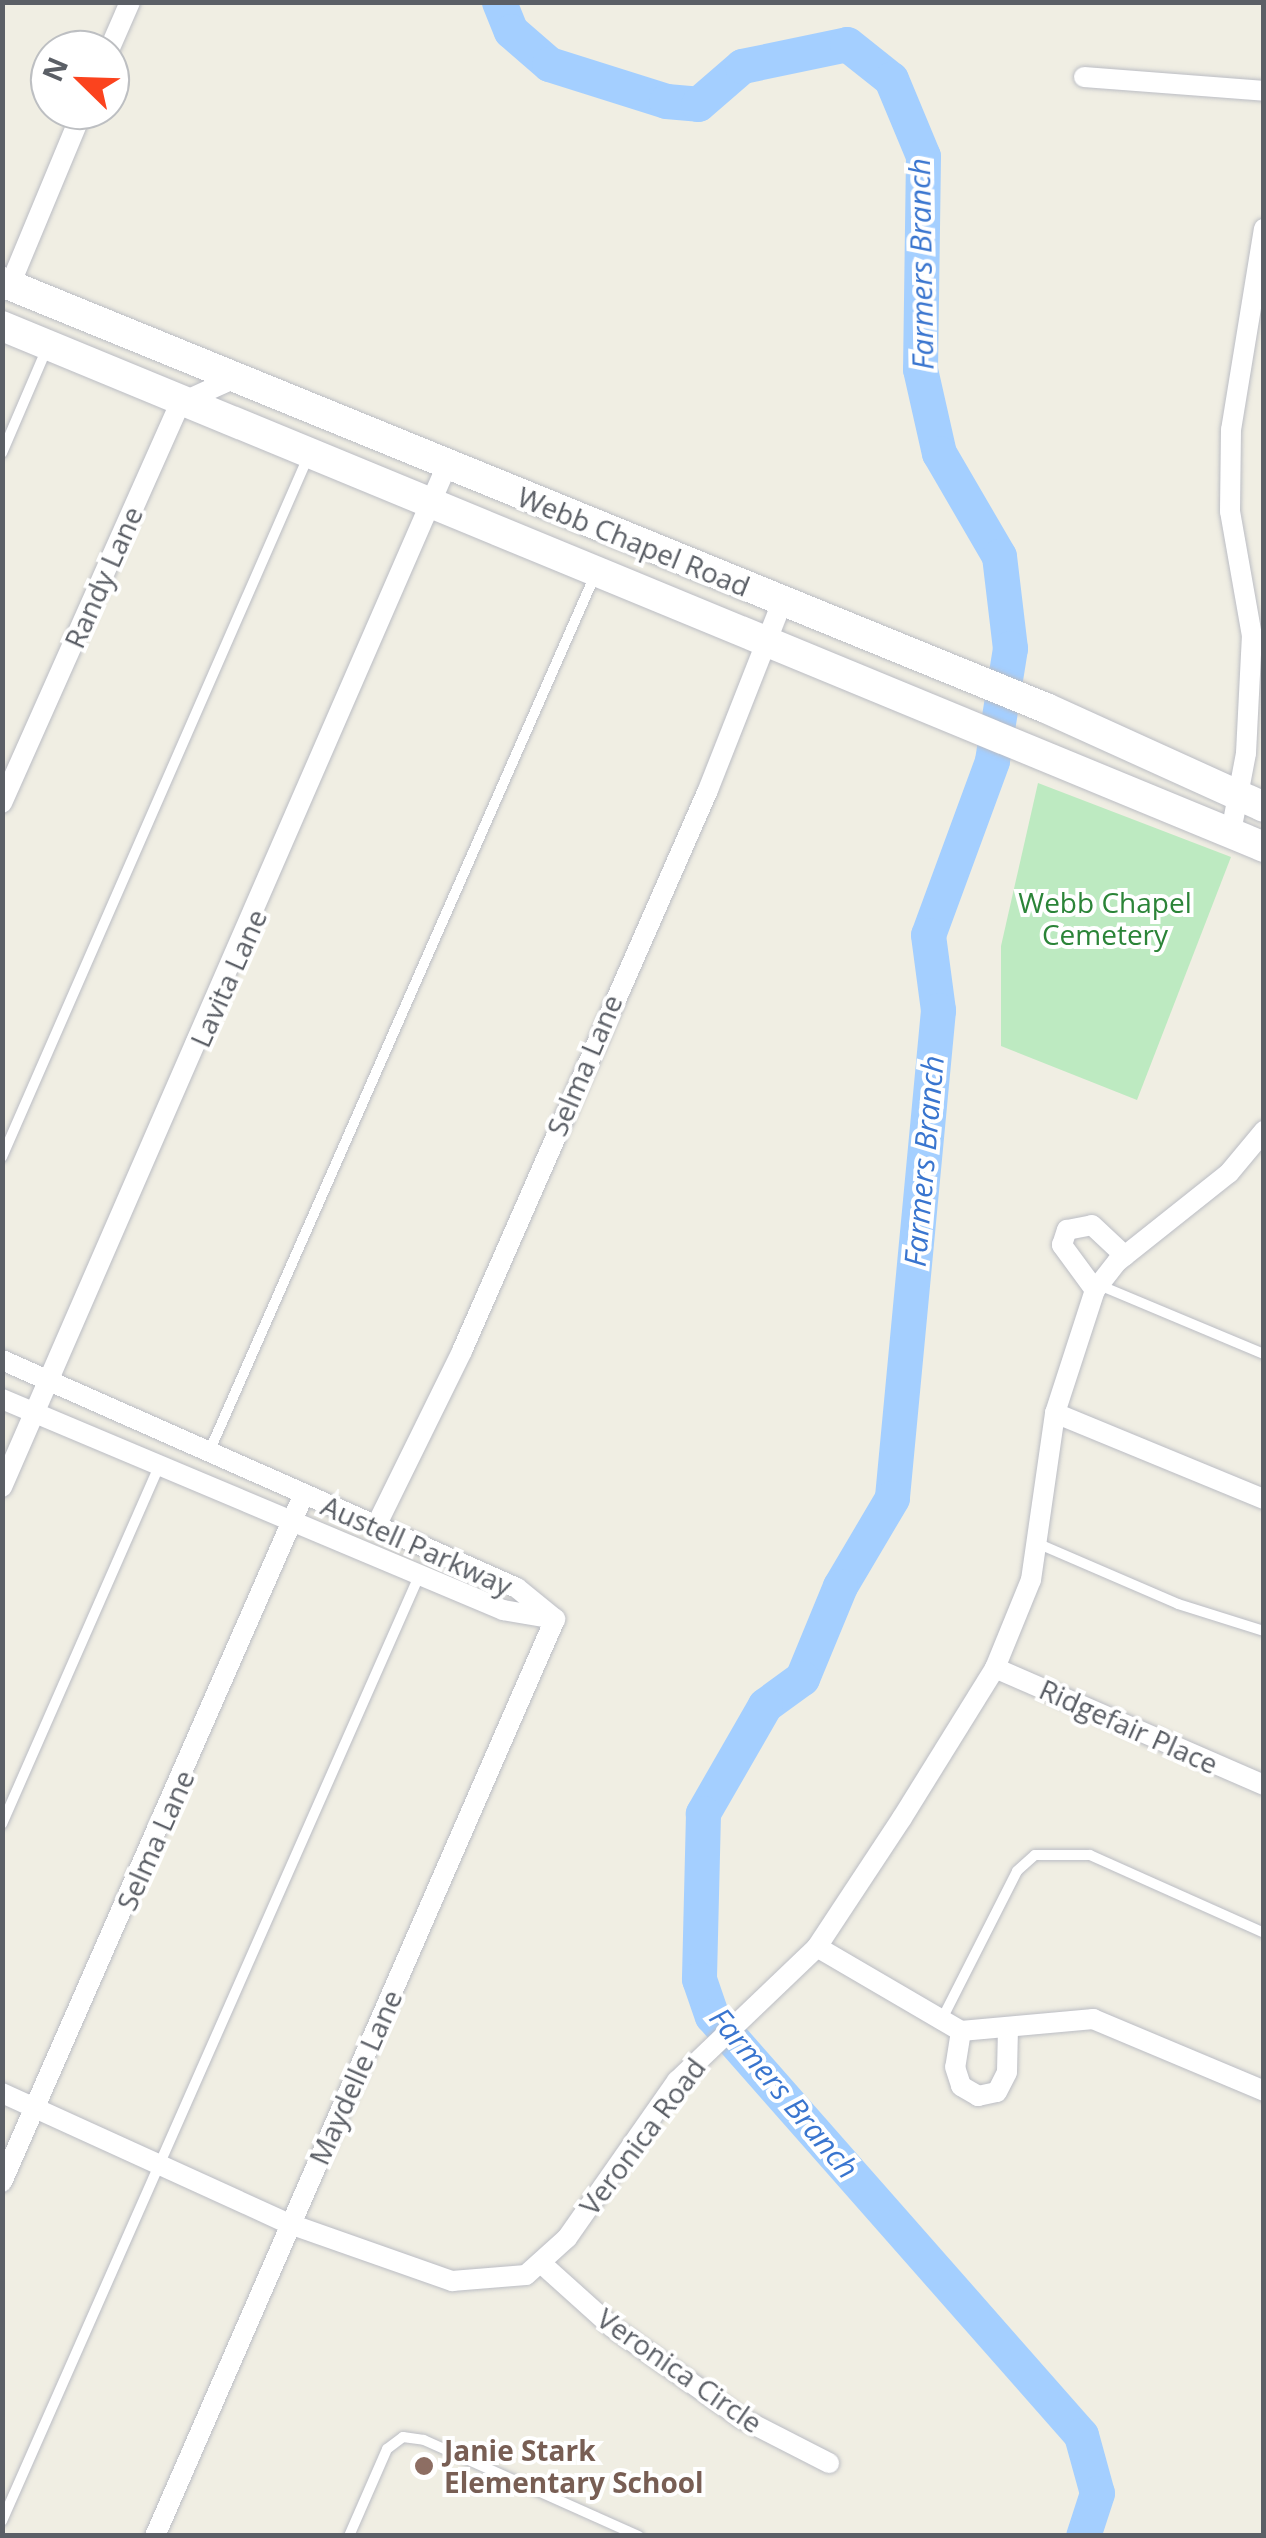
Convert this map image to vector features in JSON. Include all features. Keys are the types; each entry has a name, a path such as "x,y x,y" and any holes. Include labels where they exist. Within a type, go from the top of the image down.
{"main road":[{"name":"Webb Chapel Road","path":"6,284 1046,708 1251,801"},
{"name":"Webb Chapel Road","path":"2,326 180,403 770,638 1264,847"}],"street":[{"path":"118,30 130,2"},
{"path":"1084,78 1264,90"},
{"path":"6,284 74,130"},
{"path":"1232,832 1251,801 1252,636 1230,512 1231,430 1264,228"},
{"path":"180,403 233,379"},
{"name":"Randy Lane","path":"2,803 180,403"},
{"name":"Lavita Lane","path":"2,1487 448,465"},
{"name":"Selma Lane","path":"377,1524 462,1351 770,638 782,602"},
{"name":"Veronica Road","path":"2,2094 290,2224 452,2281 491,2282 526,2274 542,2263 567,2238 677,2081 816,1947 996,1668 1039,1544 1054,1413 1097,1288 1125,1256 1229,1174 1264,1131"},
{"path":"1097,1288 1062,1245 1067,1230 1092,1225 1125,1256"},
{"name":"Austell Parkway","path":"2,1360 517,1588 554,1619"},
{"name":"Austell Parkway","path":"2,1399 503,1610 554,1619"},
{"path":"1054,1413 1264,1499"},
{"name":"Selma Lane","path":"2,2182 303,1496"},
{"name":"Maydelle Lane","path":"155,2536 554,1619"},
{"name":"Ridgefair Place","path":"996,1668 1264,1785"},
{"path":"816,1947 961,2031 1093,2019 1264,2091"},
{"path":"961,2031 956,2067 961,2086 978,2096 997,2092 1006,2072 1008,2028"},
{"name":"Veronica Circle","path":"542,2263 612,2327 741,2418 829,2462"}],"lane":[{"path":"2,453 48,346"},
{"path":"2,1158 309,454"},
{"path":"209,1453 598,570"},
{"path":"1097,1288 1264,1354"},
{"path":"2,1824 159,1466"},
{"path":"1039,1544 1178,1604 1264,1631"},
{"path":"2,2522 419,1576"},
{"path":"942,2021 1016,1870 1035,1855 1090,1855 1264,1934"},
{"path":"349,2536 388,2449 403,2437 424,2440 639,2536"}],"green space":[{"name":"Webb Chapel Cemetery","path":"1038,783 1231,857 1137,1100 1001,1046 1001,946"}],"waterway":[{"name":"Farmers Branch","path":"499,2 511,31 549,64 666,101 698,104 742,66 847,44 891,79 923,156 920,369 939,453 999,556 1010,648 992,761 928,935 938,1010 892,1498 840,1586 802,1678 765,1705 703,1813 699,1979 712,2016 1081,2435 1097,2493 1083,2536"}],"place":[{"name":"Janie Stark Elementary School","path":"424,2466"}]}
